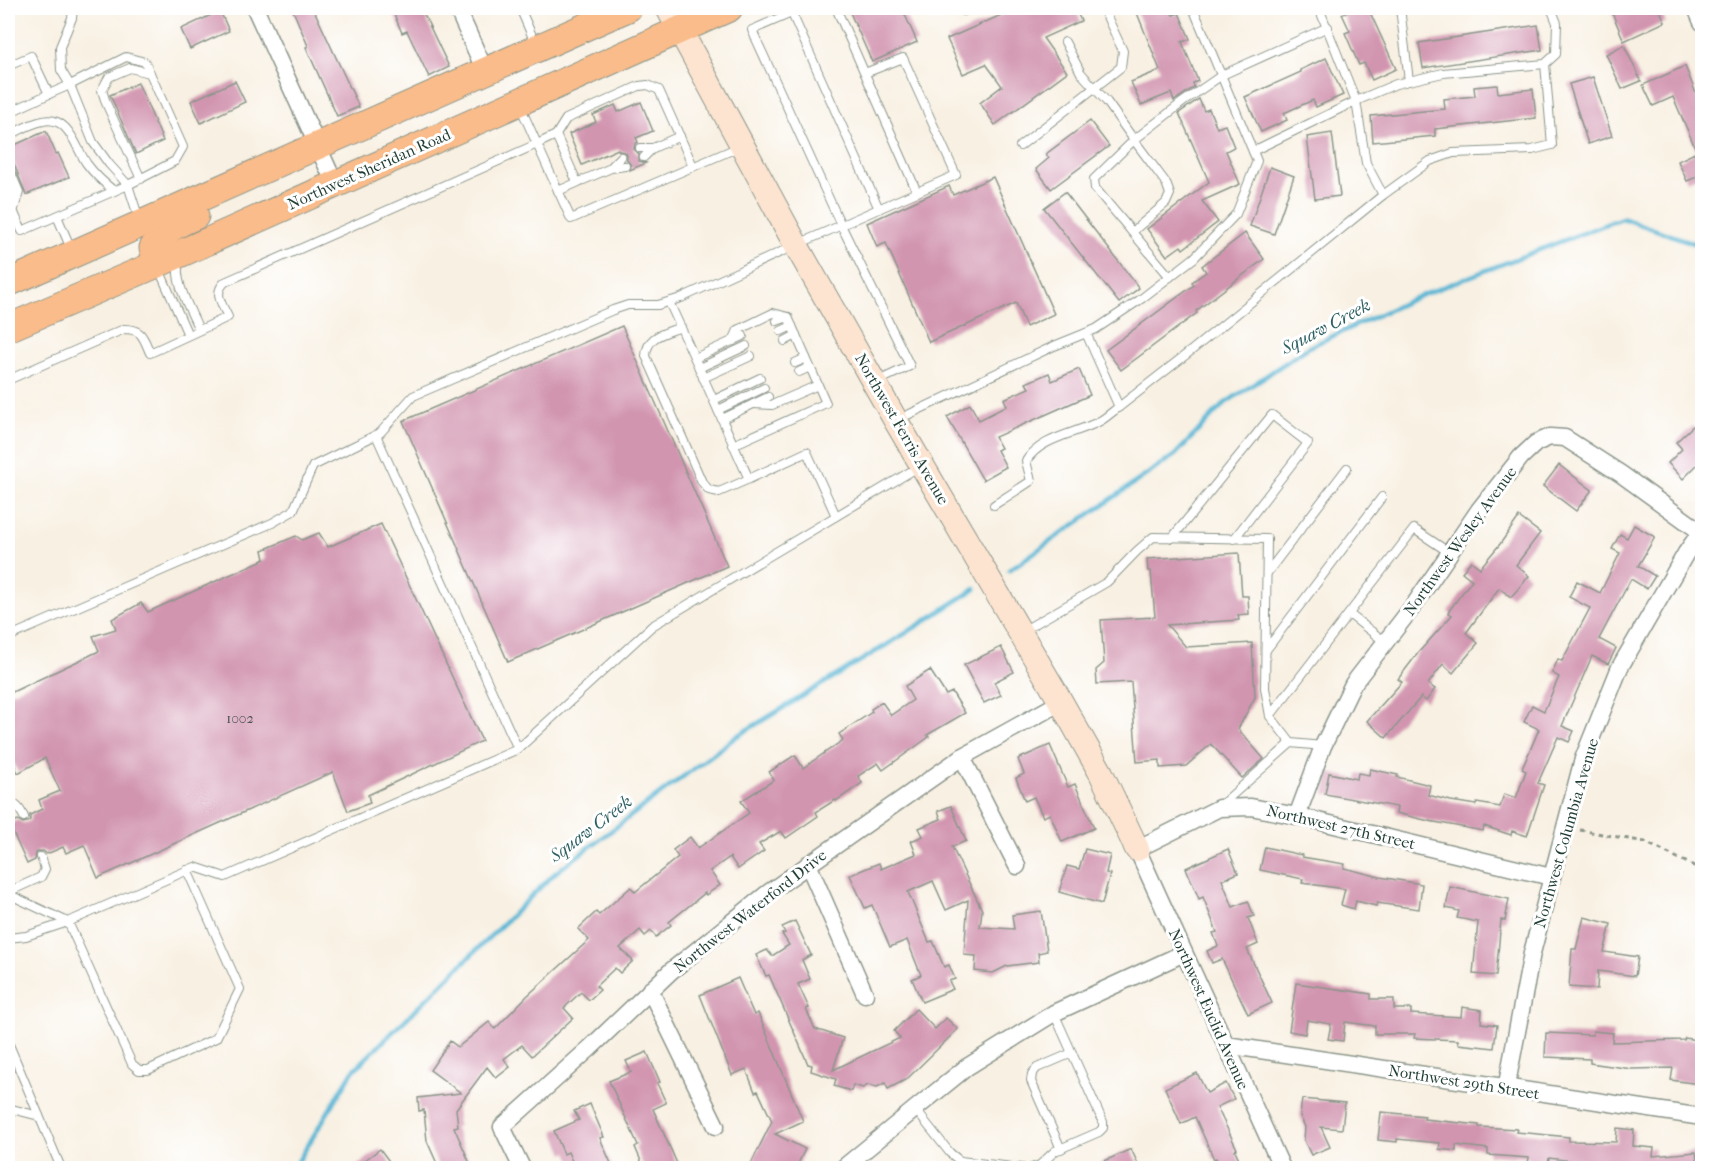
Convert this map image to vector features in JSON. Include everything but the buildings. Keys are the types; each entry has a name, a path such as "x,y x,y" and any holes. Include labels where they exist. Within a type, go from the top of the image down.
{"main road":[{"path":"8,283 628,8"},
{"name":"Northwest Sheridan Road","path":"8,328 157,264 518,102 674,19 729,8"},
{"path":"157,264 153,248 159,237 181,222 228,200 241,190 253,173"},
{"path":"8,314 132,258 144,249 145,237 141,224"}],"street":[{"path":"255,8 336,184"},
{"path":"457,8 485,71"},
{"path":"1696,8 1702,22"},
{"name":"Northwest Ferris Avenue","path":"674,19 796,245 1101,773 1137,849"},
{"name":"Northwest Wesley Avenue","path":"1297,816 1323,747 1353,684 1414,605 1479,510 1521,457 1536,443 1550,437 1565,438 1622,474 1702,531"},
{"name":"Northwest Columbia Avenue","path":"1506,1089 1532,953 1583,759 1620,667 1686,553 1702,531"},
{"name":"Northwest Waterford Drive","path":"522,1168 502,1127 671,971 768,893 962,757 1061,702"},
{"path":"962,757 1017,866"},
{"name":"Northwest 27th Street","path":"1137,849 1219,808 1251,807 1551,877"},
{"name":"Northwest Euclid Avenue","path":"1137,849 1281,1168"},
{"path":"808,864 865,994"},
{"path":"843,1168 967,1067 1054,1013 1184,953"},
{"path":"651,990 716,1126"},
{"name":"Northwest 29th Street","path":"1226,1045 1702,1117"}],"lane":[{"path":"73,8 72,18 60,47 61,70 93,142 128,185 141,224"},
{"path":"520,8 537,48"},
{"path":"803,8 790,10 752,30 841,225 910,366 875,383"},
{"path":"837,8 917,192"},
{"path":"963,8 964,10 970,8"},
{"path":"1020,146 1121,67 1123,51 1103,8"},
{"path":"896,421 1054,346 1096,329 1194,258 1236,214 1257,161 1193,8"},
{"path":"1319,8 1356,101 1366,163 1383,195"},
{"path":"1400,8 1409,81"},
{"path":"1481,8 1488,10 1499,8"},
{"path":"1253,151 1396,84 1443,73 1545,64 1556,54 1557,23 1551,8"},
{"path":"790,10 879,209"},
{"path":"1170,277 1095,188 1094,179 1134,140 1222,75 1328,27"},
{"path":"1065,42 1081,73 1107,102 1166,183 1170,194 1166,203 1132,232"},
{"path":"8,66 31,56 49,94"},
{"path":"8,113 70,86 126,57 145,62 183,147 175,161 141,179 22,231 8,199"},
{"path":"8,637 272,523 293,511 313,466 380,433 413,396 613,310 628,305 658,305 681,298 956,175 903,58 865,73"},
{"path":"994,505 1030,481 1026,461 1031,452 1100,421 1192,350 1383,195 1430,161 1453,153 1532,150 1552,145 1545,64"},
{"path":"141,179 102,90 109,77 130,68 150,73"},
{"path":"8,380 124,329 134,329 142,335 150,352 228,317 218,295 220,287 225,282 537,144 556,135 566,119 639,86 648,85 659,90 693,166"},
{"path":"518,102 571,219 742,146"},
{"path":"8,136 43,120 54,121 67,129 92,172 114,191"},
{"path":"556,135 577,182"},
{"path":"644,157 653,148 680,136"},
{"path":"640,148 653,148"},
{"path":"611,168 621,157"},
{"path":"8,166 19,192 13,212"},
{"path":"558,191 611,168 625,166"},
{"path":"57,216 74,254"},
{"path":"185,250 177,268 178,282 199,330"},
{"path":"157,264 188,335"},
{"path":"669,302 748,479"},
{"path":"732,341 738,330 773,313 788,317"},
{"path":"777,321 788,317"},
{"path":"733,445 826,403 788,317"},
{"path":"781,331 792,326"},
{"path":"681,327 650,340 646,347 646,356 702,482 710,490 719,492 807,452 836,516"},
{"path":"1086,333 1119,407"},
{"path":"785,340 796,335"},
{"path":"695,358 743,336"},
{"path":"699,368 746,346"},
{"path":"703,378 751,356"},
{"path":"795,363 806,358"},
{"path":"799,372 810,367"},
{"path":"714,400 760,378"},
{"path":"804,381 816,381"},
{"path":"754,404 772,405 816,381"},
{"path":"718,410 764,388"},
{"path":"722,419 768,397"},
{"path":"1172,538 1272,415 1308,443 1234,539"},
{"path":"376,435 518,749"},
{"path":"8,938 26,936 68,922 195,867 225,877 518,749 652,626 922,465"},
{"path":"1267,574 1347,468"},
{"path":"1266,651 1382,497"},
{"path":"1270,716 1414,529 1450,554"},
{"path":"1021,632 1107,582 1153,537 1267,539 1265,688 1270,716 1291,743 1323,747"},
{"path":"1349,614 1385,642"},
{"path":"1219,808 1291,743"},
{"path":"8,802 20,808 24,817"},
{"path":"8,893 41,877 45,869 42,857"},
{"path":"8,893 68,922 132,1064 139,1070 148,1070 216,1038 240,989 187,870"},
{"path":"1032,1168 1040,1165 1055,1151 1099,1132 1103,1128 1103,1122 1054,1013"},
{"path":"8,1042 61,1168"},
{"path":"1061,1149 1031,1081 1036,1068 1072,1053"},
{"path":"8,1108 39,1116"},
{"path":"915,1108 950,1154 960,1161 1022,1168"}],"path":[{"path":"1565,827 1645,842 1702,870"}],"waterway":[{"name":"Squaw Creek","path":"1009,570 1175,455 1224,404 1309,347 1417,297 1622,218 1702,246"},
{"name":"Squaw Creek","path":"294,1168 353,1071 555,873 737,736 975,589"}]}
